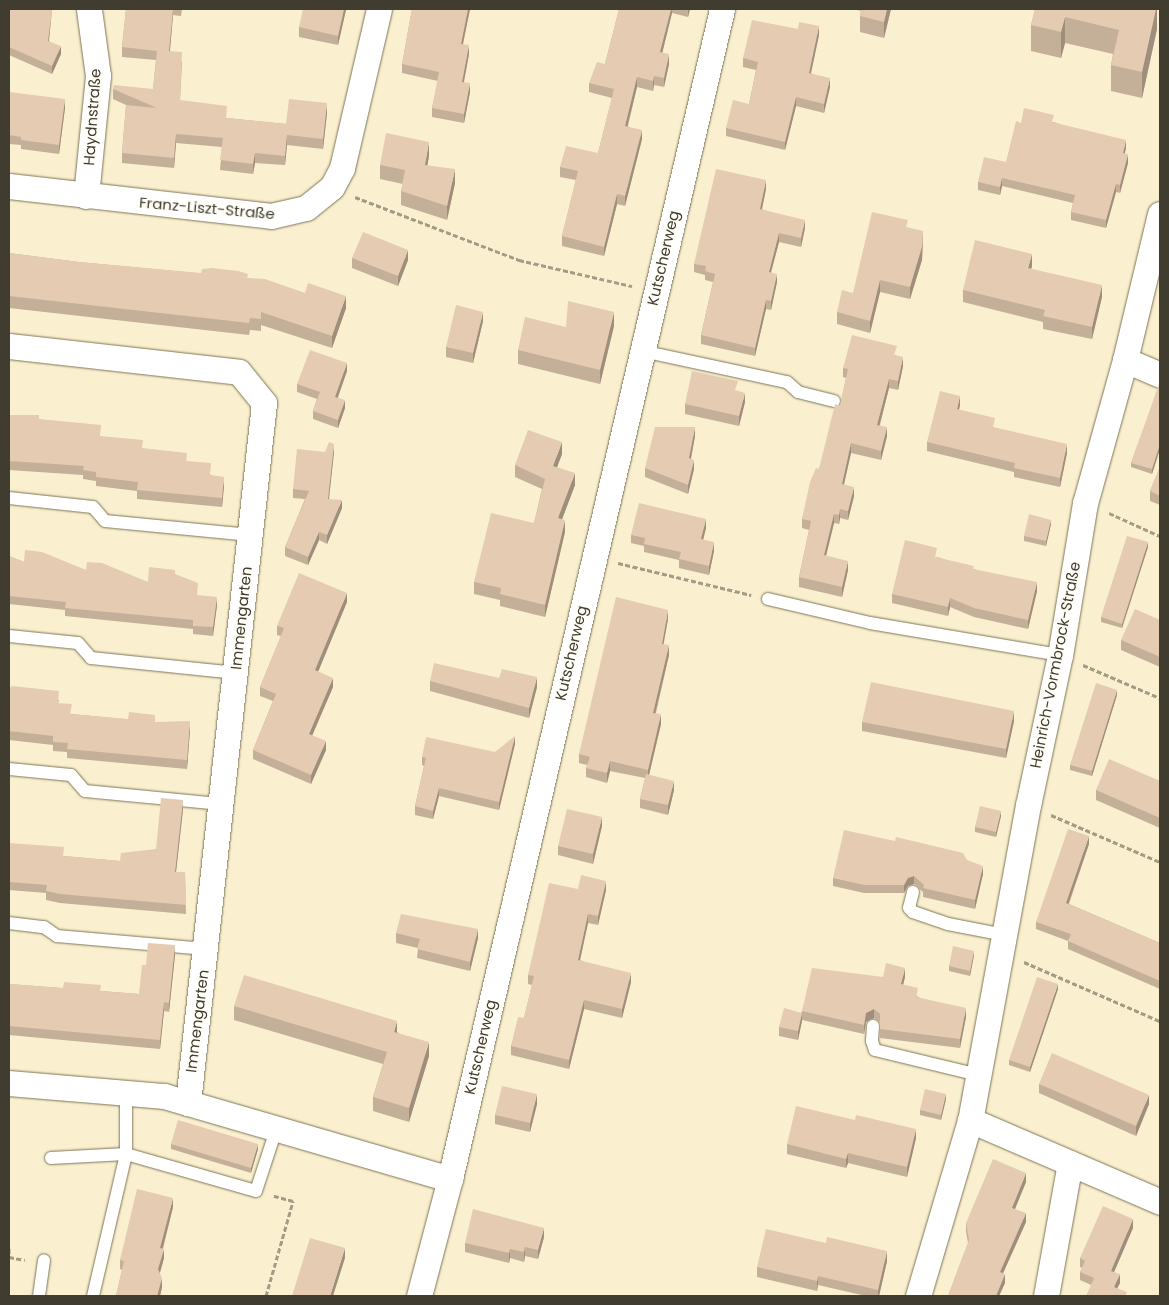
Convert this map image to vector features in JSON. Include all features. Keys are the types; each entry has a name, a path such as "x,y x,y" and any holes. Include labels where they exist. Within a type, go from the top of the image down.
{"street":[{"name":"Haydnstraße","path":"86,196 98,76 89,9"},
{"name":"Franz-Liszt-Straße","path":"9,186 271,216 306,208 332,187 342,168 379,9"},
{"name":"Kutscherweg","path":"419,1296 450,1179 593,557 722,9"},
{"name":"Heinrich-Vormbrock-Straße","path":"918,1296 970,1120 1028,805 1060,655 1085,503 1125,360 1160,214"},
{"name":"Immengarten","path":"9,346 239,372 264,403 222,804 188,1103"},
{"path":"1125,360 1160,375"},
{"path":"9,1083 126,1092 188,1103 450,1179"},
{"path":"970,1120 1160,1202"},
{"path":"1046,1296 1070,1163"}],"lane":[{"path":"642,351 787,382 798,392 834,401"},
{"path":"9,498 93,506 105,521 250,536"},
{"path":"768,599 870,623 1060,655"},
{"path":"9,636 78,643 91,658 236,673"},
{"path":"9,769 71,775 85,791 222,804"},
{"path":"913,892 909,908 913,912 1002,944"},
{"path":"9,923 44,926 56,936 205,949"},
{"path":"874,1026 872,1040 875,1050 978,1075"},
{"path":"92,1296 126,1154 126,1092"},
{"path":"51,1158 126,1154 256,1192 276,1130"},
{"path":"39,1296 44,1260"}],"path":[{"path":"332,187 519,260 655,292"},
{"path":"1085,503 1160,536"},
{"path":"593,557 768,599"},
{"path":"1060,655 1160,698"},
{"path":"1028,805 1160,862"},
{"path":"1002,944 1160,1021"},
{"path":"256,1192 293,1201 266,1296"}],"building":[{"path":"10,9 52,9 48,41 61,46 52,66 9,47"},
{"path":"126,9 173,9 169,51 182,52 180,100 227,106 226,118 286,124 289,99 327,103 323,139 287,135 285,156 255,153 253,164 220,160 223,138 176,134 174,158 122,153 126,105 157,108 113,89 114,85 153,89 157,51 122,47"},
{"path":"303,9 344,9 338,36 299,27"},
{"path":"412,9 468,9 461,44 469,45 462,82 470,83 464,114 432,108 439,72 402,64"},
{"path":"619,9 671,9 660,52 669,54 664,78 654,76 653,81 637,77 625,126 642,130 625,196 617,194 604,247 562,236 578,171 560,167 566,146 598,153 614,89 589,83 597,62 605,64"},
{"path":"862,9 887,9 884,22 860,16"},
{"path":"1035,9 1156,9 1142,72 1111,65 1119,30 1065,17 1061,32 1031,25"},
{"path":"752,20 798,29 799,22 819,26 809,73 830,78 824,104 796,97 785,142 726,128 733,100 749,104 758,62 743,58"},
{"path":"9,92 65,99 59,145 21,140 21,137 9,135"},
{"path":"1024,108 1054,115 1052,122 1126,140 1123,153 1128,154 1120,185 1116,184 1106,220 1071,212 1075,195 1002,178 1000,187 978,182 984,157 1006,162 1016,121 1021,123"},
{"path":"386,133 429,142 425,165 455,169 447,206 401,191 405,170 380,165"},
{"path":"716,169 766,180 760,209 805,220 801,238 779,233 769,272 777,274 771,301 766,300 755,348 701,335 715,274 705,271 706,266 694,264"},
{"path":"872,212 908,220 906,227 923,231 922,247 910,287 880,280 870,321 837,312 842,290 853,293"},
{"path":"363,232 408,250 398,276 352,258"},
{"path":"975,240 1032,254 1028,268 1102,285 1092,327 1043,316 1045,310 963,290"},
{"path":"9,253 79,262 201,273 202,269 212,268 238,271 248,274 247,278 265,279 305,293 308,283 346,296 332,336 261,312 261,319 250,318 249,323 9,296"},
{"path":"568,301 614,312 600,370 518,350 525,317 566,327"},
{"path":"456,305 483,312 473,353 446,347"},
{"path":"852,335 897,346 894,355 903,357 898,381 889,379 877,425 887,427 881,451 851,443 842,484 854,487 848,511 840,509 839,515 834,514 824,555 848,561 842,587 799,577 811,521 802,519 810,482 816,468 819,469 835,404 840,406 848,369 843,368"},
{"path":"310,350 347,363 335,397 345,400 338,420 313,411 320,392 297,384"},
{"path":"692,371 738,381 735,390 745,393 739,416 685,404"},
{"path":"1159,384 1160,444 1152,469 1131,463"},
{"path":"940,391 960,396 957,409 995,418 993,427 1067,444 1060,478 1014,468 1015,463 927,442"},
{"path":"9,415 39,415 39,419 101,425 100,436 143,440 142,448 187,453 186,461 211,463 210,475 224,477 222,498 137,490 138,482 96,477 96,472 83,470 84,466 9,461"},
{"path":"655,427 695,427 689,458 694,460 688,485 645,468"},
{"path":"528,430 562,442 553,466 575,473 558,518 565,520 545,605 500,594 501,588 474,582 491,513 534,523 545,479 515,465"},
{"path":"329,442 334,444 328,499 342,500 327,535 319,532 308,557 285,547 309,491 293,489 297,449 325,452"},
{"path":"1160,467 1160,496 1150,491"},
{"path":"639,503 706,519 701,539 714,542 709,566 679,559 681,552 644,544 645,538 631,535"},
{"path":"1029,514 1051,520 1046,541 1024,536"},
{"path":"1127,536 1148,542 1122,624 1101,617"},
{"path":"905,540 937,548 935,557 974,566 973,569 1037,582 1028,620 974,608 950,598 948,607 892,594"},
{"path":"25,550 42,552 86,570 87,562 102,563 148,582 149,567 175,570 175,574 198,583 197,595 217,597 213,627 193,626 193,620 65,608 66,602 9,596 9,556 24,562"},
{"path":"299,573 347,593 315,670 333,678 309,734 326,741 311,775 253,750 276,694 260,687 284,628 277,626"},
{"path":"616,597 668,610 662,644 669,645 653,713 661,714 648,770 610,761 607,773 586,768 590,757 579,754"},
{"path":"1135,609 1160,620 1160,657 1121,640"},
{"path":"434,663 499,678 502,669 537,677 529,708 430,681"},
{"path":"871,682 1014,711 1006,749 862,722"},
{"path":"1096,683 1117,690 1092,771 1070,765"},
{"path":"11,686 59,691 58,703 72,704 70,714 128,719 129,712 155,715 155,722 190,721 187,760 67,749 68,743 53,742 53,736 9,731 9,689"},
{"path":"515,736 499,802 439,788 433,811 415,806 426,758 422,757 426,737 495,752"},
{"path":"1109,759 1160,781 1160,818 1096,790"},
{"path":"646,774 674,781 668,805 640,799"},
{"path":"161,798 183,800 175,872 185,872 186,905 60,894 46,891 47,885 9,882 9,843 64,847 63,856 120,861 121,853 156,849"},
{"path":"980,806 1001,811 996,832 975,827"},
{"path":"567,809 602,817 593,854 558,846"},
{"path":"1068,829 1089,836 1066,903 1160,943 1160,981 1068,941 1071,934 1036,922"},
{"path":"844,830 895,841 896,837 963,853 967,860 983,866 975,900 923,888 924,885 914,876 908,878 904,885 864,885 833,878"},
{"path":"581,875 606,881 598,916 588,914 578,960 631,973 622,1009 584,1000 569,1060 511,1046 518,1017 524,1018 534,976 528,975 549,883 578,889"},
{"path":"401,914 478,929 470,962 417,949 420,939 396,933"},
{"path":"148,943 175,945 169,1003 164,1002 160,1040 9,1026 9,984 63,988 64,982 101,985 100,991 139,994 142,965 146,965"},
{"path":"953,946 974,951 970,971 949,966"},
{"path":"886,963 905,968 901,984 918,988 916,997 966,1008 960,1039 880,1029 880,1014 874,1009 866,1013 864,1025 802,1011 812,968 883,977"},
{"path":"244,975 397,1021 394,1032 429,1042 409,1108 373,1097 387,1052 234,1006"},
{"path":"1037,977 1058,984 1030,1067 1009,1060"},
{"path":"784,1008 802,1013 798,1031 779,1027"},
{"path":"1052,1053 1149,1095 1136,1126 1039,1084"},
{"path":"502,1086 537,1094 530,1123 495,1115"},
{"path":"925,1089 946,1094 941,1115 920,1110"},
{"path":"796,1106 855,1120 856,1115 916,1129 907,1167 848,1153 846,1159 787,1144"},
{"path":"178,1120 258,1144 251,1168 171,1144"},
{"path":"993,1159 1026,1173 1012,1208 1026,1213 1000,1272 1005,1274 996,1296 948,1296 969,1240 966,1223"},
{"path":"137,1189 173,1198 160,1248 164,1249 158,1269 162,1278 157,1296 116,1296 124,1261 120,1260"},
{"path":"1103,1206 1133,1219 1111,1271 1120,1274 1114,1287 1127,1292 1125,1296 1086,1296 1094,1278 1080,1272 1085,1261 1080,1258"},
{"path":"473,1209 544,1228 538,1250 525,1247 524,1252 510,1249 509,1253 465,1243"},
{"path":"766,1229 826,1243 827,1237 887,1251 878,1290 818,1276 817,1281 757,1267"},
{"path":"310,1238 345,1248 330,1296 292,1296"}]}
